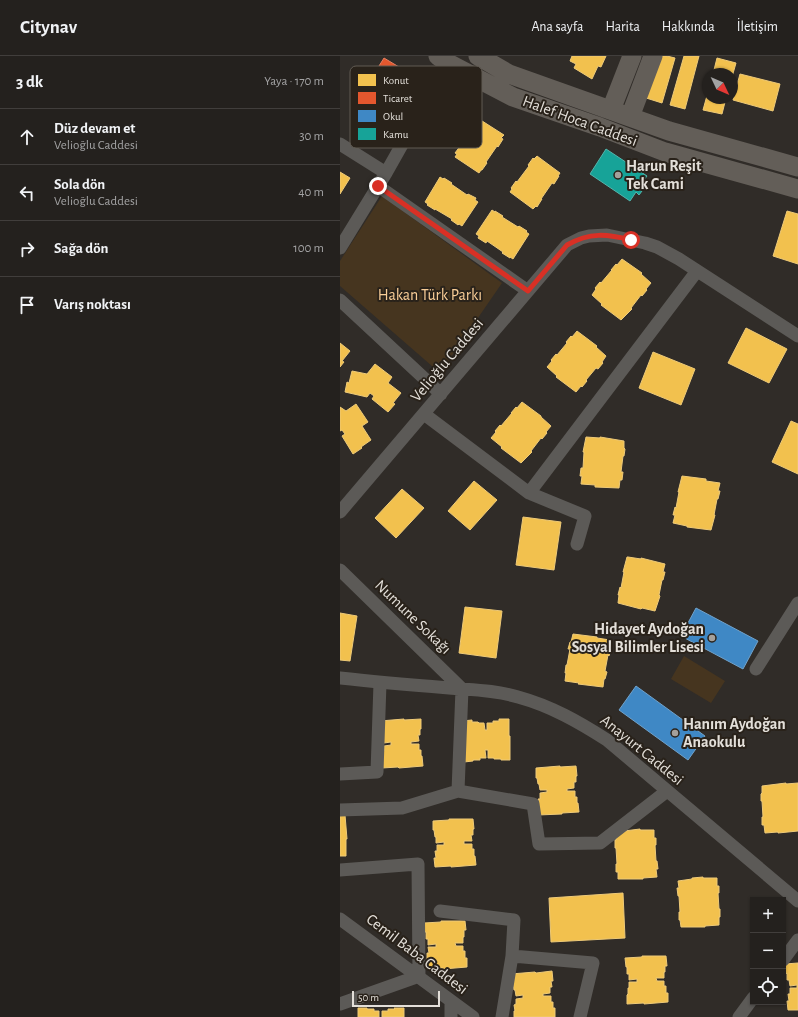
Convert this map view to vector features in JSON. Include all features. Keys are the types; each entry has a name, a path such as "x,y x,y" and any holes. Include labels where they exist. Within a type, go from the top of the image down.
{"main road":[{"name":"Halef Hoca Caddesi","path":"478,56 509,74 669,131 798,168"},
{"path":"610,110 632,56"},
{"path":"630,117 654,56"},
{"name":"Halef Hoca Caddesi","path":"443,59 456,66"},
{"name":"Halef Hoca Caddesi","path":"482,80 513,97 600,127 665,152 798,189"}],"street":[{"path":"340,144 386,173"},
{"path":"340,248 344,233 378,186 398,148"},
{"path":"378,186 528,291"},
{"name":"Velioğlu Caddesi","path":"340,512 567,245 581,238 594,235 608,235 645,243 668,253 798,336"},
{"path":"529,493 697,271"},
{"path":"340,300 441,394"},
{"path":"424,414 529,493 585,516 577,544"},
{"name":"Numune Sokağı","path":"340,570 462,689"},
{"path":"756,669 798,603"},
{"name":"Anayurt Caddesi","path":"340,678 501,692 545,706 567,716 608,740 798,901"},
{"path":"340,774 377,772 380,682"},
{"path":"458,791 462,689"},
{"path":"340,810 402,808 458,791 533,804 540,844 600,843 668,791"},
{"path":"340,870 418,864 419,976 340,1004"},
{"path":"440,911 514,920 512,956 502,1017"},
{"name":"Cemil Baba Caddesi","path":"340,918 473,1017"},
{"path":"786,956 798,940"},
{"path":"512,956 593,963 580,1017"},
{"path":"451,1001 451,1017"},
{"path":"739,1017 750,1002"}],"green space":[{"name":"Hakan Türk Parkı","path":"382,196 502,283 440,373 340,286 340,261"},
{"path":"684,656 725,681 711,703 671,679"}],"building: Konut":[{"path":"572,56 606,56 601,67 598,66 592,79 574,68 576,64 570,61"},
{"path":"655,56 675,58 662,103 643,97"},
{"path":"684,56 699,56 685,109 670,105"},
{"path":"717,58 736,63 735,68 714,68"},
{"path":"740,74 780,84 773,111 738,101 738,81"},
{"path":"705,104 724,104 722,114 703,110"},
{"path":"482,121 504,135 501,138 503,139 498,147 497,146 479,173 455,157 457,154 455,153 459,148 482,148"},
{"path":"537,156 560,173 537,207 536,206 533,209 510,192 512,189 511,188 529,166 528,165 533,158 534,159"},
{"path":"340,172 350,178 340,194"},
{"path":"440,177 452,183 451,184 467,195 468,194 476,198 475,200 478,202 462,226 459,224 458,225 451,220 452,219 427,205 428,204 425,202"},
{"path":"492,210 518,227 519,226 527,231 526,232 529,234 513,259 502,253 503,252 487,241 486,243 478,238 479,236 476,234"},
{"path":"787,211 798,214 798,264 773,256"},
{"path":"622,259 642,273 641,274 651,283 646,289 647,290 631,308 632,309 621,320 601,305 602,304 592,295 600,282 601,283 616,264 617,265"},
{"path":"746,328 787,349 769,383 728,363"},
{"path":"577,331 597,346 596,347 606,356 598,369 596,368 582,387 581,386 576,392 556,377 557,376 547,367 571,336 572,337"},
{"path":"340,343 350,351 342,361 344,362 340,367"},
{"path":"653,352 695,369 681,405 639,388"},
{"path":"375,364 392,377 388,383 401,393 393,403 395,404 388,412 372,399 374,396 370,393 367,397 345,392 347,382 349,383 352,371 367,374"},
{"path":"522,402 541,416 551,426 546,432 547,433 531,451 532,452 521,463 501,448 502,447 491,438 500,425 501,426 516,407 517,408"},
{"path":"356,404 368,422 362,426 371,440 353,454 342,436 345,434 342,430 340,431 340,407 346,411"},
{"path":"791,421 798,424 798,474 772,462"},
{"path":"586,437 600,437 624,441 625,449 621,472 623,472 619,488 595,487 595,485 581,484 582,476 580,476 581,468 583,468 583,452"},
{"path":"682,476 706,479 706,481 720,483 718,491 720,491 711,530 687,527 673,523 675,515 673,515 675,507 676,508"},
{"path":"474,481 497,500 470,530 448,511"},
{"path":"402,489 424,508 396,538 375,518"},
{"path":"523,517 561,522 554,570 516,565"},
{"path":"627,557 641,558 665,564 663,572 665,572 662,580 660,596 655,611 618,603 618,595 620,587 621,588"},
{"path":"465,607 502,611 496,658 459,653"},
{"path":"340,613 357,616 350,661 340,660"},
{"path":"573,634 610,640 609,648 611,648 609,656 608,655 605,671 607,672 603,687 565,681 566,665 570,649 568,649"},
{"path":"421,719 420,735 418,735 419,741 411,742 411,744 419,744 423,766 382,768 384,746 391,745 391,742 384,743 380,721"},
{"path":"499,719 509,719 510,760 488,758 488,750 485,750 486,758 464,762 462,721 472,720 472,722 484,723 485,730 487,730 487,723 499,721"},
{"path":"576,766 577,776 576,782 574,782 574,788 567,789 567,791 575,791 579,812 538,815 538,799 540,799 540,793 547,792 547,790 540,790 536,778 536,768"},
{"path":"798,783 798,831 765,833 764,825 762,825 762,786"},
{"path":"340,815 345,815 347,839 346,856 340,856"},
{"path":"473,819 474,829 473,835 471,835 472,841 464,841 464,844 472,844 476,865 435,867 434,858 436,858 435,851 437,851 437,845 444,845 444,842 436,843 436,837 433,830 433,821"},
{"path":"640,829 654,830 658,869 656,869 657,877 643,879 618,879 618,872 616,872 616,832"},
{"path":"703,877 717,878 717,886 719,886 718,893 720,909 719,925 705,927 681,927 679,920 680,912 677,888 679,888 678,881"},
{"path":"623,893 625,938 551,942 549,898"},
{"path":"465,921 466,930 464,930 463,943 455,943 456,946 463,946 465,958 467,958 467,967 426,969 427,953 429,953 428,947 436,947 436,944 428,945 426,932 424,932 424,923"},
{"path":"666,956 667,966 665,966 664,978 656,978 657,981 664,981 666,993 668,993 668,1002 627,1004 629,982 637,982 637,979 629,980 625,958"},
{"path":"798,963 798,1010 788,1010 787,1001 789,1001 788,994 790,994 790,988 797,988 797,985 790,986 789,980 787,980 786,964"},
{"path":"552,971 553,981 551,981 552,987 550,987 550,993 543,994 543,996 551,996 553,1008 555,1008 555,1017 514,1017 514,1005 516,1004 516,999 523,998 523,995 516,996 511,974"},
{"path":"358,1008 374,1009 374,1011 379,1011 379,1017 358,1017"},
{"path":"394,1008 404,1008 404,1017 382,1017 382,1011 388,1011 388,1009 395,1009"}],"building: Ticaret":[{"path":"384,58 397,66 379,66"}],"building: Okul":[{"path":"696,608 758,641 743,669 681,636"},
{"path":"636,686 705,736 688,760 619,710"}],"building: Kamu":[{"name":"Harun Reşit Tek Cami","path":"606,149 647,176 641,184 645,187 639,195 636,192 630,201 590,174"}],"place":[{"name":"Harun Reşit Tek Cami","path":"618,175"},
{"name":"Hidayet Aydoğan Sosyal Bilimler Lisesi","path":"712,638"},
{"name":"Hanım Aydoğan Anaokulu","path":"675,733"}],"route":[{"path":"378,186 528,291 567,245 574,241 589,236 598,235 616,236 631,240"}]}
